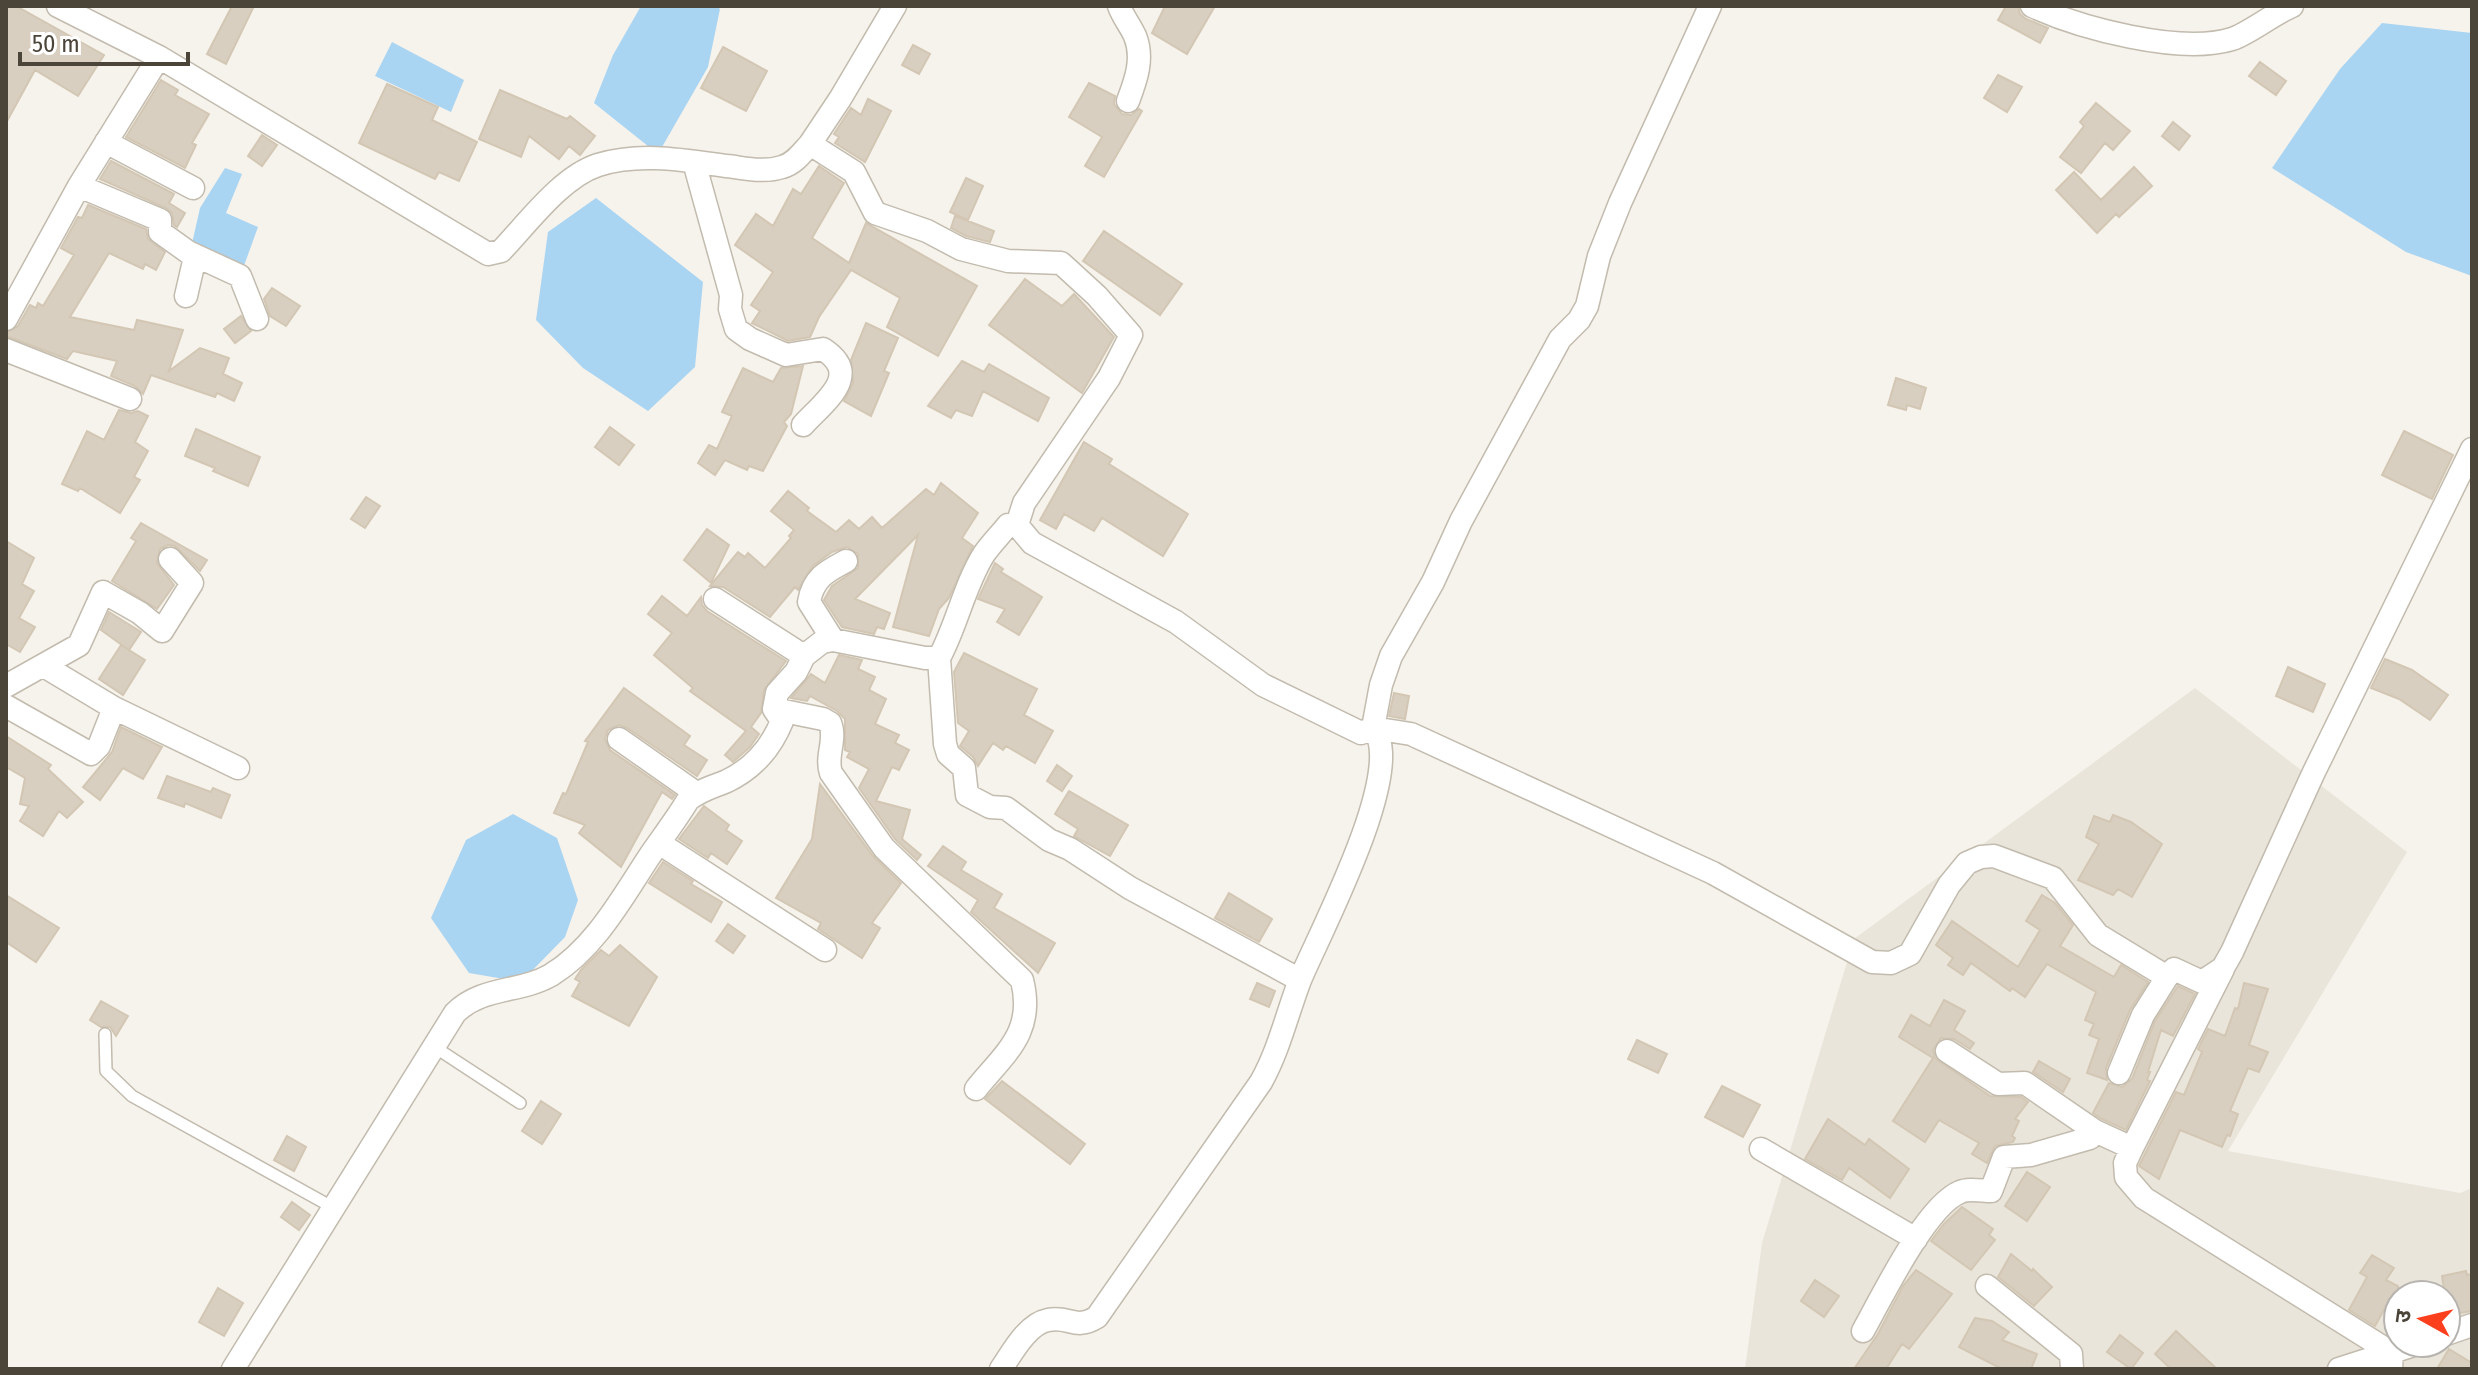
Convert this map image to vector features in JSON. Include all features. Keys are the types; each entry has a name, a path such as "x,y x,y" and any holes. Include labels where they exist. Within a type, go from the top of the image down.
{"street":[{"path":"58,6 159,57 488,254 501,251 567,182 594,166 626,159 662,158 759,170 783,167 797,159 840,99 895,6"},
{"path":"1119,6 1135,36 1140,54 1128,101"},
{"path":"1373,728 1381,685 1391,656 1560,339 1579,320 1587,306 1599,256 1620,203 1710,6"},
{"path":"2032,6 2056,17 2109,33 2187,44 2212,44 2235,38 2292,6"},
{"path":"6,319 79,186 159,57"},
{"path":"106,142 193,188"},
{"path":"810,144 854,172 875,213 927,231 961,249 1008,261 1061,263 1106,305 1131,335 1109,378 1024,503 1017,525"},
{"path":"694,162 731,295 730,309 736,329 750,339 786,355 823,349 835,357 841,366 836,389 803,425"},
{"path":"79,186 160,220 160,232 195,257 186,296"},
{"path":"188,252 240,276 257,319"},
{"path":"6,350 130,399"},
{"path":"2392,1361 2144,1198 2126,1177 2125,1163 2223,968 2320,760 2472,449"},
{"path":"1017,525 1008,525 984,553 939,658 945,744 948,754 964,768 967,795 990,807 1006,808 1049,840 1070,849 1130,888 1300,980"},
{"path":"1017,525 1032,543 1176,622 1263,685 1361,733 1373,728 1411,734 1713,873 1872,962 1891,963 1910,954 1949,885 1967,863 1994,856 2053,878 2098,935 2167,977"},
{"path":"6,686 79,645 103,592 140,613 162,631 192,583 170,559"},
{"path":"833,640 809,602 815,582 823,573 846,561"},
{"path":"715,599 804,656"},
{"path":"233,1369 455,1013 467,1001 484,994 547,977 581,951 606,922 688,800 756,763 782,721 774,709 777,693 796,672 804,656 822,642 833,640 939,658"},
{"path":"44,666 114,708 238,768"},
{"path":"6,706 91,754 99,746 114,708"},
{"path":"774,709 830,723 833,738 831,773 884,848 1022,980 1027,1001 1021,1034 976,1089"},
{"path":"1001,1369 1028,1332 1041,1323 1048,1320 1078,1325 1088,1323 1106,1306 1261,1082 1273,1061 1300,980 1347,876 1366,823 1382,754 1380,736 1373,728"},
{"path":"619,739 696,793"},
{"path":"659,843 825,950"},
{"path":"2119,1073 2143,1015 2174,969 2202,982 2223,968"},
{"path":"1947,1051 1998,1084 2025,1083 2095,1131 2132,1148"},
{"path":"1863,1331 1916,1239 1942,1203 1962,1190 1991,1191 2004,1157 2031,1155 2090,1138 2095,1131"},
{"path":"1761,1149 1916,1239"},
{"path":"1987,1286 2071,1354 2072,1369"},
{"path":"2339,1369 2392,1361"}],"lane":[{"path":"105,1034 106,1071 132,1096 332,1207"},
{"path":"433,1046 520,1103"}],"shaded area":[{"path":"2195,688 2407,852 2228,1151 2460,1193 2472,1188 2472,1369 1745,1369 1762,1243 1854,939"}],"water":[{"path":"641,6 716,6 720,9 708,67 658,154 594,103 613,55"},
{"path":"2382,23 2472,33 2472,276 2406,252 2272,168 2340,69"},
{"path":"392,42 464,80 451,112 375,76"},
{"path":"225,168 242,174 226,213 258,227 241,274 191,248 200,208"},
{"path":"596,198 703,282 695,367 648,411 583,368 536,320 548,232"},
{"path":"513,814 557,838 578,900 565,937 521,982 469,973 431,918 466,840"}],"building":[{"path":"6,6 16,6 104,55 78,96 35,70 6,123"},
{"path":"232,6 254,6 226,64 207,54"},
{"path":"1165,6 1215,6 1187,54 1152,33"},
{"path":"2006,6 2018,6 2020,14 2026,19 2048,28 2040,43 1998,20"},
{"path":"913,45 930,54 919,74 902,65"},
{"path":"723,47 767,71 746,111 701,88"},
{"path":"2260,62 2286,81 2276,95 2249,76"},
{"path":"1998,75 2022,87 2007,112 1984,98"},
{"path":"161,80 178,90 175,95 209,114 192,143 196,145 185,168 126,137"},
{"path":"1089,83 1115,96 1114,104 1122,114 1131,115 1139,109 1142,111 1104,177 1085,166 1102,137 1069,117"},
{"path":"387,84 438,107 432,120 477,142 459,181 439,172 435,179 359,143"},
{"path":"500,90 567,119 570,116 595,136 580,155 569,146 559,159 529,136 521,157 479,139"},
{"path":"868,99 891,111 865,162 835,143 839,137 834,134 851,108 861,115"},
{"path":"2096,103 2130,131 2113,150 2105,143 2081,173 2060,157 2084,126 2080,122"},
{"path":"2173,122 2190,136 2179,150 2162,136"},
{"path":"262,135 277,145 262,166 248,156"},
{"path":"111,161 174,194 169,203 185,213 177,227 172,213 166,208 100,179"},
{"path":"819,166 844,183 812,238 849,263 866,223 977,286 938,356 887,327 900,298 851,270 819,317 810,337 788,341 752,323 760,311 751,305 773,272 735,245 756,214 773,226 793,189 801,194"},
{"path":"2134,167 2152,186 2097,233 2056,190 2074,172 2101,200"},
{"path":"966,178 983,186 968,220 950,212"},
{"path":"88,205 146,229 148,239 165,252 156,270 145,264 143,269 109,253 70,317 134,330 137,320 183,330 169,371 200,348 229,358 223,374 242,383 234,401 217,393 215,397 151,375 143,394 135,386 111,376 117,361 73,351 67,359 6,336 18,326 30,305 36,308 38,303 43,306 74,255 61,248"},
{"path":"955,216 994,231 990,242 966,236 951,228"},
{"path":"1104,231 1182,284 1160,315 1083,261"},
{"path":"1025,279 1062,306 1074,294 1114,337 1082,393 989,325"},
{"path":"272,288 300,306 286,326 270,316 264,299"},
{"path":"241,316 251,331 235,343 224,329"},
{"path":"866,323 898,338 884,371 889,373 871,416 844,401 853,383 851,360"},
{"path":"962,361 984,372 989,364 1049,398 1038,421 983,391 972,416 956,410 951,418 928,406"},
{"path":"803,366 791,414 784,422 787,426 763,471 749,466 747,470 725,460 715,475 698,463 709,445 717,449 732,416 722,412 743,368 773,382 781,368"},
{"path":"1896,378 1926,388 1920,409 1907,405 1906,410 1888,405"},
{"path":"119,410 138,411 148,416 135,442 148,451 134,477 140,480 120,513 80,488 78,491 62,484 87,431 104,440"},
{"path":"610,427 634,445 619,465 595,447"},
{"path":"196,429 260,457 248,486 185,456"},
{"path":"2404,431 2453,455 2432,499 2382,475"},
{"path":"1084,442 1112,459 1109,464 1188,514 1163,556 1102,518 1094,531 1064,514 1056,529 1040,520"},
{"path":"941,483 978,513 962,538 973,546 949,598 939,609 929,636 893,627 918,535 855,599 890,613 884,629 877,627 874,634 842,627 824,600 832,586 858,568 858,554 847,547 832,552 813,566 798,590 795,587 770,617 723,587 710,586 738,552 745,557 748,553 765,568 791,538 789,536 794,530 771,511 788,491 809,508 807,511 836,532 849,520 859,529 872,517 882,528 926,489 934,495"},
{"path":"366,497 380,506 365,528 351,519"},
{"path":"141,523 207,560 200,571 175,546 160,549 157,563 174,585 157,609 112,581 136,541 131,538"},
{"path":"707,529 729,545 711,583 684,560"},
{"path":"6,541 34,558 22,584 34,591 19,618 35,627 20,652 6,644"},
{"path":"995,563 1003,569 1001,572 1042,597 1019,635 997,622 1005,609 978,599"},
{"path":"662,596 687,616 701,597 707,611 786,661 764,690 761,713 751,727 759,734 733,762 725,755 746,731 690,691 693,688 654,655 672,633 648,614"},
{"path":"109,612 141,632 129,650 101,630"},
{"path":"121,645 145,660 123,695 99,679"},
{"path":"964,653 1037,689 1024,715 1053,731 1035,763 1006,746 1003,750 993,743 978,766 960,746 969,731 958,723 954,672"},
{"path":"839,655 862,660 858,669 875,677 869,690 886,699 875,724 899,735 895,743 909,750 899,770 892,767 876,801 910,810 902,839 921,855 917,860 895,839 859,788 869,769 847,757 850,752 845,750 845,719 810,696 807,701 791,698 811,674 825,683"},
{"path":"2385,659 2412,670 2448,695 2430,720 2399,699 2371,688"},
{"path":"2288,667 2325,684 2313,712 2276,696"},
{"path":"624,688 690,736 684,745 707,760 697,776 627,728 619,725 608,730 605,739 610,750 675,795 672,799 662,792 621,867 579,833 585,825 554,813 563,793 566,794 588,742 585,741"},
{"path":"1394,693 1409,696 1405,719 1389,716"},
{"path":"121,727 162,747 143,779 123,768 100,800 83,787 112,752"},
{"path":"6,736 51,765 48,769 83,802 67,818 59,811 43,836 20,821 29,806 20,804 25,778 6,767"},
{"path":"1057,765 1072,776 1062,791 1047,781"},
{"path":"167,776 211,792 213,788 230,795 221,818 185,803 184,807 158,798"},
{"path":"820,784 873,856 901,883 872,923 880,928 862,958 818,929 821,923 776,898 812,839"},
{"path":"1069,791 1128,825 1110,856 1074,836 1078,829 1055,814"},
{"path":"704,806 729,825 726,830 742,841 727,864 711,853 708,858 679,839"},
{"path":"2113,815 2131,822 2162,844 2132,897 2118,889 2113,895 2078,880 2099,844 2086,837 2094,816 2110,822"},
{"path":"943,846 966,862 961,870 1002,894 994,908 1055,943 1038,973 971,912 978,900 928,866"},
{"path":"663,862 693,881 691,884 722,902 711,922 649,883"},
{"path":"1229,893 1272,919 1259,942 1215,918"},
{"path":"6,895 59,928 36,962 6,942"},
{"path":"2042,895 2055,903 2073,925 2060,946 2114,977 2121,965 2148,982 2130,1010 2106,1068 2107,1080 2087,1073 2099,1039 2089,1035 2094,1024 2085,1020 2096,992 2047,964 2025,997 2012,988 2010,991 1971,963 1963,975 1948,965 1953,958 1936,945 1952,921 2018,967 2040,930 2026,921"},
{"path":"728,924 745,936 733,953 716,941"},
{"path":"620,945 657,977 629,1026 572,996 580,982 575,979 581,970 601,950 609,956"},
{"path":"1257,983 1275,991 1269,1007 1250,999"},
{"path":"2244,983 2268,989 2249,1045 2268,1052 2259,1072 2248,1068 2230,1111 2238,1114 2222,1147 2180,1130 2159,1179 2139,1166 2176,1092 2184,1095 2202,1052 2198,1049 2208,1029 2225,1036 2235,1008 2238,1009"},
{"path":"2178,986 2195,994 2173,1036 2161,1030 2148,1072 2147,1080 2150,1081 2126,1130 2102,1119 2093,1113 2109,1083 2122,1087 2132,1079 2155,1021"},
{"path":"1944,1000 1965,1011 1954,1030 1974,1043 1970,1049 1954,1039 1941,1038 1933,1050 1935,1058 1990,1096 2021,1097 2028,1102 2015,1119 2019,1121 2012,1136 2015,1138 2013,1142 1995,1146 1987,1163 1972,1154 1979,1143 1939,1120 1925,1142 1893,1121 1933,1058 1899,1037 1911,1015 1930,1026"},
{"path":"101,1001 128,1016 116,1036 110,1027 101,1027 90,1020"},
{"path":"1637,1040 1667,1054 1658,1073 1628,1059"},
{"path":"2039,1061 2070,1079 2063,1092 2033,1072"},
{"path":"1002,1081 1085,1144 1070,1164 985,1099"},
{"path":"1722,1086 1760,1105 1743,1137 1705,1117"},
{"path":"541,1101 561,1114 542,1144 522,1131"},
{"path":"1828,1119 1865,1145 1869,1139 1909,1169 1890,1198 1849,1168 1842,1180 1805,1159"},
{"path":"287,1136 306,1147 294,1171 274,1160"},
{"path":"2027,1172 2050,1187 2027,1221 2005,1206"},
{"path":"292,1202 310,1215 299,1230 281,1217"},
{"path":"1962,1207 1993,1229 1989,1235 1995,1240 1971,1270 1931,1241"},
{"path":"2011,1254 2052,1287 2034,1306 1998,1277"},
{"path":"2372,1255 2394,1268 2387,1279 2382,1279 2382,1313 2375,1326 2349,1310 2367,1277 2360,1273"},
{"path":"1916,1270 1952,1294 1909,1349 1902,1344 1886,1369 1854,1369 1878,1334 1903,1286"},
{"path":"2466,1271 2467,1275 2472,1274 2472,1311 2462,1313 2462,1279 2442,1279 2442,1276"},
{"path":"1815,1280 1839,1296 1824,1317 1801,1301"},
{"path":"218,1288 243,1303 224,1336 199,1322"},
{"path":"1975,1318 1992,1321 2009,1332 2002,1340 2037,1354 2031,1369 2002,1369 1959,1347"},
{"path":"2176,1331 2217,1369 2171,1369 2155,1354"},
{"path":"2120,1335 2143,1353 2131,1369 2107,1352"},
{"path":"2462,1357 2472,1363 2472,1369 2437,1369 2443,1359"}]}
